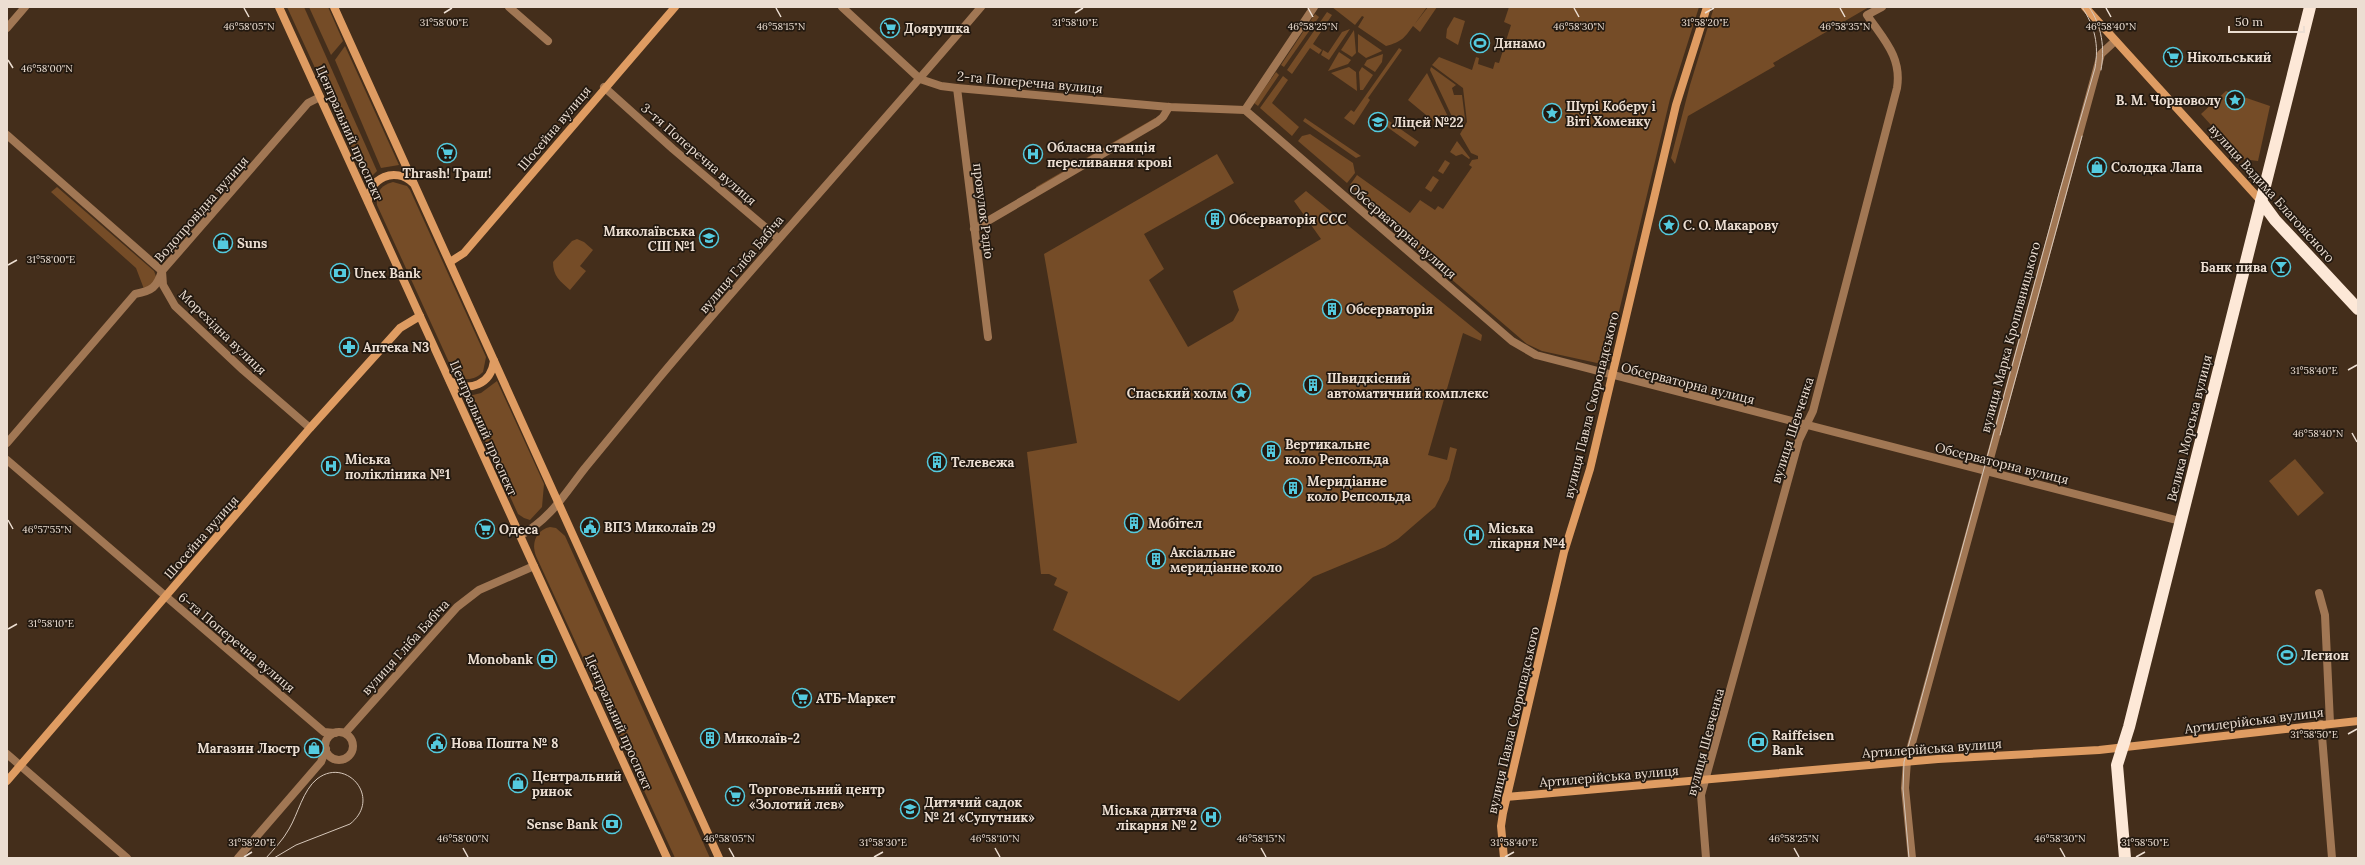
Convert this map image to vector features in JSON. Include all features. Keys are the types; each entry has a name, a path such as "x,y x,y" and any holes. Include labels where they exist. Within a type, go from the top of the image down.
{"highway":[{"name":"Велика Морська вулиця","path":"2124,858 2117,765 2129,727 2180,521 2255,233 2261,201 2310,7"},
{"name":"вулиця Вадима Благовісного","path":"2261,201 2275,220 2358,309"}],"street":[{"path":"7,28 25,7"},
{"name":"Центральний проспект","path":"279,7 667,858"},
{"path":"334,7 719,858"},
{"path":"509,7 548,40"},
{"name":"Шосейна вулиця","path":"450,262 464,253 675,7"},
{"name":"2-га Поперечна вулиця","path":"842,7 920,79 941,86 1169,107 1245,110"},
{"name":"вулиця Гліба Бабіча","path":"520,536 540,525 621,424 778,238 920,79 981,7"},
{"path":"1245,110 1314,7"},
{"name":"вулиця Павла Скоропадського","path":"1504,858 1501,826 1506,796 1564,552 1590,469 1676,105 1707,7"},
{"name":"вулиця Шевченка","path":"1706,858 1701,804 1706,780 1800,440 1807,426 1898,83 1897,63 1868,15 1882,7"},
{"name":"вулиця Вадима Благовісного","path":"2086,7 2261,201"},
{"name":"вулиця Марка Кропивницького","path":"1912,858 1906,788 1907,761 2069,166 2090,99 2101,54 2116,40"},
{"name":"3-тя Поперечна вулиця","path":"604,88 673,150 778,238"},
{"name":"провулок Радіо","path":"957,88 988,336"},
{"name":"Водопровідна вулиця","path":"7,443 135,294 150,291 158,285 162,271 308,104 320,97"},
{"path":"974,229 1157,122 1169,107"},
{"name":"Обсерваторна вулиця","path":"1245,110 1512,341 1536,355 1611,376 2180,521"},
{"path":"7,135 162,271"},
{"path":"368,202 373,185 383,177 399,175 415,185"},
{"name":"Морехідна вулиця","path":"162,271 163,285 175,306 243,370 310,428"},
{"name":"Шосейна вулиця","path":"7,781 310,428 400,328 420,316"},
{"path":"450,381 464,387 478,385 490,376 494,361"},
{"name":"6-та Поперечна вулиця","path":"7,460 324,732"},
{"name":"вулиця Гліба Бабіча","path":"345,733 457,607 479,590 534,566"},
{"path":"2319,593 2325,615 2330,723"},
{"name":"Артилерійська вулиця","path":"1506,796 1706,780 1907,761 2122,748 2321,724 2358,721"},
{"path":"2321,724 2332,858"},
{"path":"321,762 347,758 353,750 352,740 345,733 324,732 326,746 334,759"},
{"path":"238,858 321,762 328,738 335,733"},
{"path":"7,754 127,858"}],"shaded area":[{"path":"287,7 304,7 377,171 367,181"},
{"path":"309,7 328,7 343,41 331,55"},
{"path":"1332,7 1427,7 1414,25 1428,7 1437,7 1420,32 1413,26 1402,39 1396,43 1386,46 1358,27 1364,17 1362,16 1355,25"},
{"path":"1509,7 1699,7 1670,99 1610,349 1606,358 1597,363 1542,351 1527,344 1415,248 1418,244 1350,185 1357,175 1410,213 1420,200 1435,210 1438,206 1443,209 1472,167 1469,165 1472,160 1478,159 1478,156 1471,153 1460,134 1467,122 1463,88 1432,65 1439,57 1472,70 1476,57 1479,58 1478,64 1493,69 1495,62 1499,63 1511,25 1504,22"},
{"path":"1714,7 1869,7 1773,63 1775,66 1688,116 1675,164 1671,158 1690,85"},
{"path":"1327,12 1332,15 1313,44 1322,50 1319,54 1310,48 1292,74 1287,70"},
{"path":"1315,14 1319,17 1284,67 1281,65"},
{"path":"1454,17 1465,21 1458,45 1446,38 1447,29"},
{"path":"1350,29 1329,60 1321,55 1323,50 1328,53 1342,32"},
{"path":"1354,30 1356,53 1352,57 1341,50"},
{"path":"1358,34 1382,51 1366,58 1358,52"},
{"path":"345,46 399,165 381,168 335,60"},
{"path":"1399,48 1402,50 1368,98 1370,100 1354,125 1344,118 1351,110 1354,112"},
{"path":"1339,52 1351,60 1348,64 1328,71"},
{"path":"1383,54 1382,62 1375,72 1364,65 1367,60"},
{"path":"1349,67 1356,72 1357,91 1331,73"},
{"path":"1362,67 1373,75 1363,90 1360,90 1359,72"},
{"path":"1431,67 1456,85 1452,88 1454,95 1462,95 1465,119 1463,126 1455,123 1430,70"},
{"path":"1276,72 1279,75 1258,106 1254,103"},
{"path":"1427,73 1451,123 1450,128 1446,125 1443,129 1408,100"},
{"path":"1283,76 1288,80 1272,103 1299,127 1292,136 1260,108"},
{"path":"2226,91 2270,106 2258,161 2242,159 2201,114"},
{"path":"1379,114 1419,142 1415,147 1376,119"},
{"path":"1155,118 1156,119 1036,189 1036,187"},
{"path":"1305,118 1361,156 1356,158 1303,121"},
{"path":"1310,134 1353,163 1355,173 1347,183 1298,141 1302,136"},
{"path":"1457,141 1470,158 1469,159 1462,154 1456,156 1450,152"},
{"path":"1217,154 1234,183 1144,234 1164,269 1149,280 1188,347 1233,321 1239,310 1233,291 1321,239 1294,201 1306,191 1482,335 1481,341 1463,333 1428,455 1447,460 1450,447 1457,449 1449,480 1435,507 1398,539 1385,547 1313,577 1179,701 1053,630 1068,592 1054,585 1057,578 1049,574 1041,574 1027,452 1077,443 1044,254"},
{"path":"1445,160 1450,163 1443,174 1438,171"},
{"path":"1433,176 1439,180 1431,192 1425,188"},
{"path":"393,182 407,186 410,190 486,357 483,372 472,379 464,379 456,375 453,371 377,205 377,196 382,187"},
{"path":"57,187 154,271 157,279 155,284 144,289 136,268 51,192"},
{"path":"577,239 584,242 593,250 580,266 586,271 570,290 556,275 553,262 572,241"},
{"path":"497,381 544,484 542,507 530,520 518,514 465,397 481,393"},
{"path":"2295,459 2324,493 2298,516 2269,481"},
{"path":"550,527 556,528 565,536 710,858 675,858 536,556 534,546 536,538 541,531"}],"tram line":[{"path":"1909,858 1903,789 1904,762 2060,190 2095,68 2095,36 2082,7"},
{"path":"2089,7 2100,29 2103,54 2101,70"},
{"path":"2000,435 2082,136"},
{"path":"266,858 287,833 304,796 317,779 328,773 339,773 349,776 357,783 362,792 363,803 359,814 350,824 296,845 274,858"}],"place":[{"name":"Доярушка","path":"890,28"},
{"name":"Динамо","path":"1480,43"},
{"name":"Нікольський","path":"2173,57"},
{"name":"В. М. Чорноволу","path":"2235,100"},
{"name":"Шурі Коберу і Віті Хоменку","path":"1552,113"},
{"name":"Ліцей №22","path":"1378,122"},
{"name":"Thrash! Траш!","path":"447,153"},
{"name":"Обласна станція переливання крові","path":"1033,154"},
{"name":"Солодка Лапа","path":"2097,167"},
{"name":"Обсерваторія ССС","path":"1215,219"},
{"name":"С. О. Макарову","path":"1669,225"},
{"name":"Миколаївська СШ №1","path":"709,238"},
{"name":"Suns","path":"223,243"},
{"name":"Банк пива","path":"2281,267"},
{"name":"Unex Bank","path":"340,273"},
{"name":"Обсерваторія","path":"1332,309"},
{"name":"Аптека N3","path":"349,347"},
{"name":"Швидкісний автоматичний комплекс","path":"1313,385"},
{"name":"Спаський холм","path":"1241,393"},
{"name":"Вертикальне коло Репсольда","path":"1271,451"},
{"name":"Телевежа","path":"937,462"},
{"name":"Міська полікліника №1","path":"331,466"},
{"name":"Меридіанне коло Репсольда","path":"1293,488"},
{"name":"Мобітел","path":"1134,523"},
{"name":"ВПЗ Миколаїв 29","path":"590,527"},
{"name":"Одеса","path":"485,529"},
{"name":"Міська лікарня №4","path":"1474,535"},
{"name":"Аксіальне меридіанне коло","path":"1156,559"},
{"name":"Легион","path":"2287,655"},
{"name":"Monobank","path":"547,659"},
{"name":"АТБ-Маркет","path":"802,698"},
{"name":"Миколаїв-2","path":"710,738"},
{"name":"Raiffeisen Bank","path":"1758,742"},
{"name":"Нова Пошта № 8","path":"437,743"},
{"name":"Магазин Люстр","path":"314,748"},
{"name":"Центральний ринок","path":"518,783"},
{"name":"Торговельний центр «Золотий лев»","path":"735,796"},
{"name":"Дитячий садок № 21 «Супутник»","path":"910,809"},
{"name":"Міська дитяча лікарня № 2","path":"1211,817"},
{"name":"Sense Bank","path":"612,824"}]}
